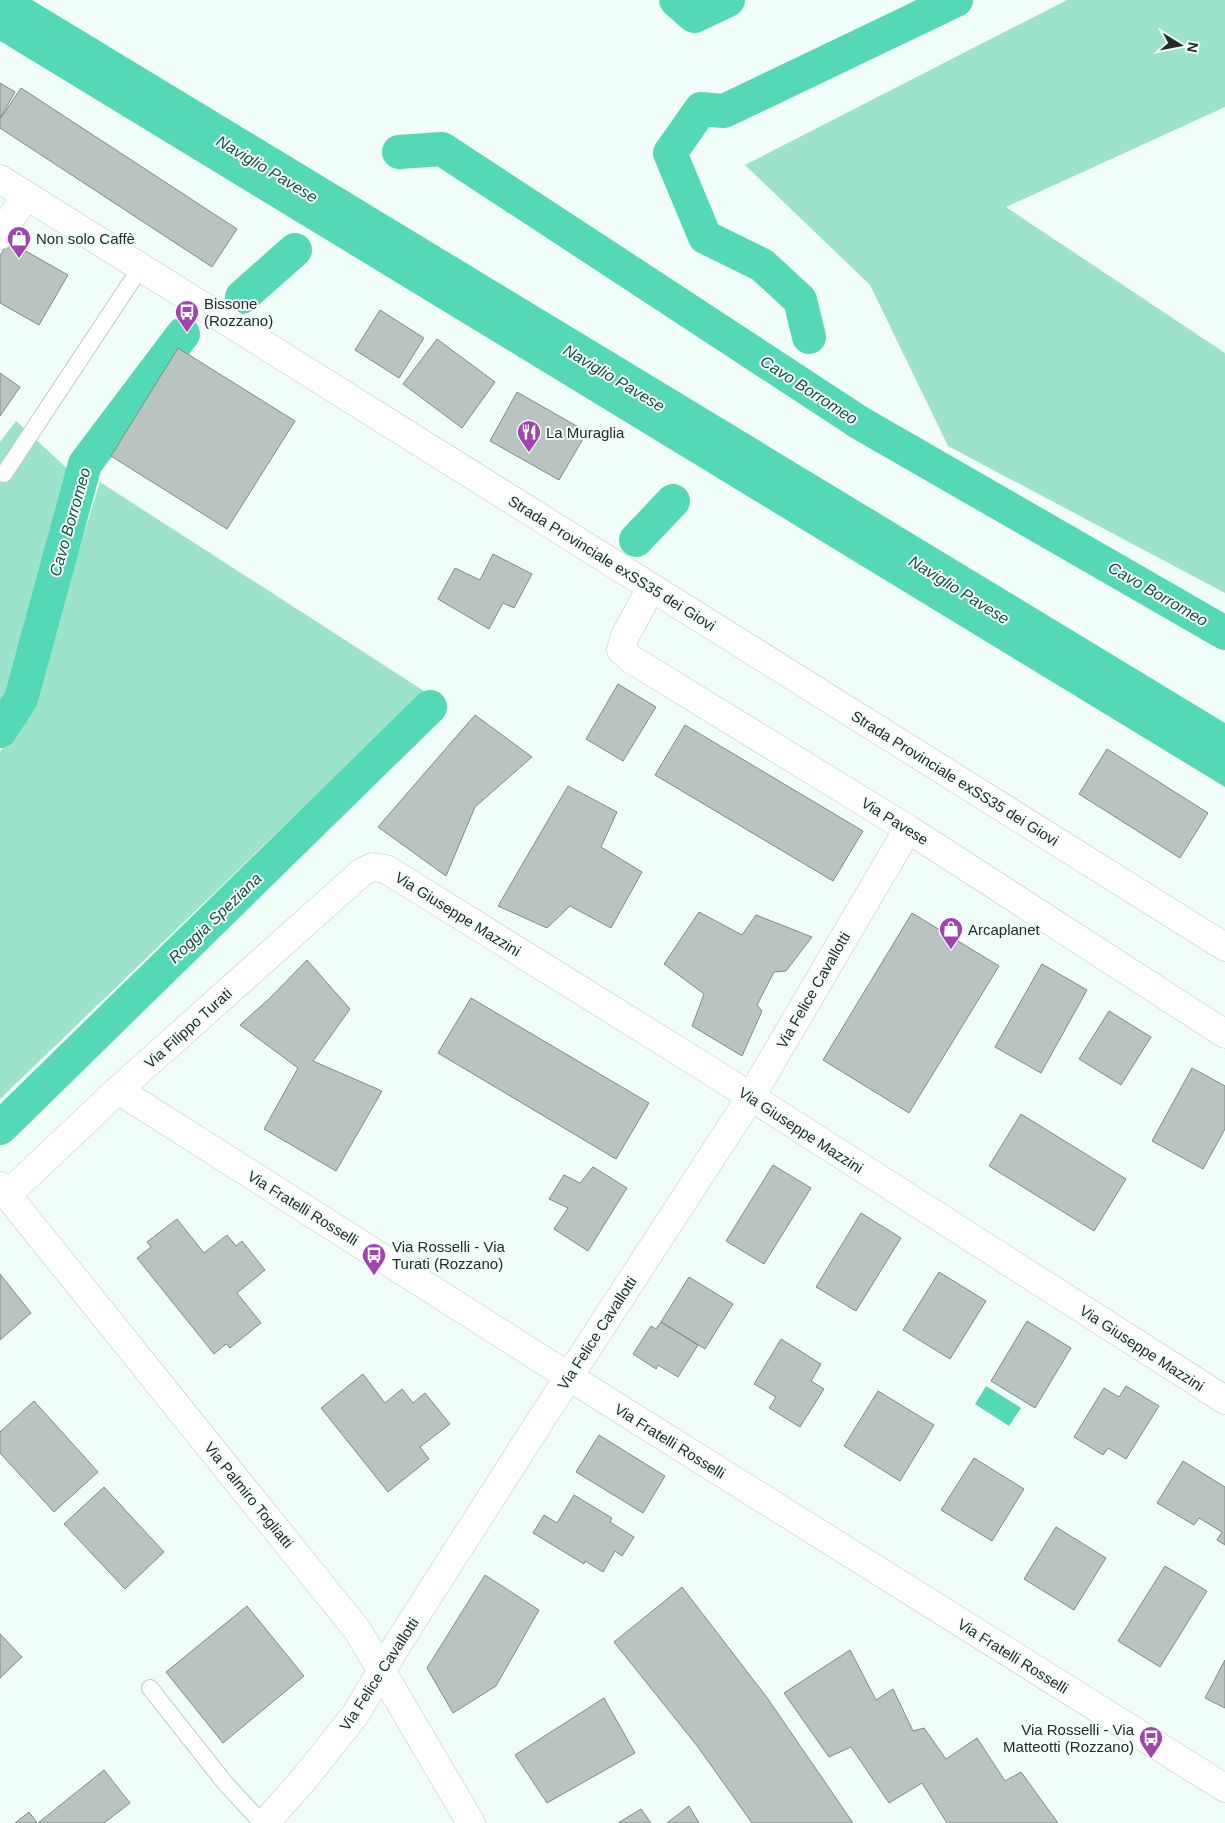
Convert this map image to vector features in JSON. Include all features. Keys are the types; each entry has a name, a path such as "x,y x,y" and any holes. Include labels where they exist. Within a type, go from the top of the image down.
{"street":[{"name":"Strada Provinciale exSS35 dei Giovi","path":"0,179 1225,947"},
{"path":"0,235 26,195"},
{"name":"Via Pavese","path":"651,588 625,636 621,650 631,659 908,829 1225,1034"},
{"name":"Via Felice Cavallotti","path":"263,1823 282,1805 327,1751 355,1715 383,1672 402,1637 750,1098 908,829"},
{"name":"Via Giuseppe Mazzini","path":"373,867 386,870 709,1070 1225,1400"},
{"name":"Via Filippo Turati","path":"4,1190 362,872 373,867"},
{"name":"Via Fratelli Rosselli","path":"118,1090 1225,1788"},
{"name":"Via Palmiro Togliatti","path":"4,1190 358,1631 471,1823"}],"lane":[{"path":"4,474 141,267"},
{"path":"150,1688 225,1783 263,1823"}],"shaded area":[{"path":"1067,0 1225,0 1225,107 1006,207 1225,353 1225,593 948,446 870,285 745,165"},
{"path":"16,421 73,474 6,698 0,707 0,442"},
{"path":"100,482 424,691 0,1099 0,752 31,703"}],"water":[{"name":"Naviglio Pavese","path":"0,0 32,0 1225,723 1225,787 0,41"},
{"path":"986,1386 1021,1408 1009,1426 975,1404"}],"building":[{"path":"0,83 15,92 0,118"},
{"path":"21,88 237,229 212,267 0,128 0,119"},
{"path":"8,241 68,275 39,325 0,303 0,256"},
{"path":"380,310 424,338 399,378 355,350"},
{"path":"437,339 495,382 462,428 403,384"},
{"path":"178,348 295,421 227,529 111,456"},
{"path":"0,373 20,387 0,416"},
{"path":"517,392 587,432 559,480 490,441"},
{"path":"493,554 532,574 514,608 503,603 489,629 438,599 455,568 480,580"},
{"path":"618,684 656,707 623,761 586,739"},
{"path":"475,715 532,757 475,807 446,876 378,827"},
{"path":"685,725 863,831 833,881 655,775"},
{"path":"1107,749 1208,813 1180,858 1079,794"},
{"path":"568,786 617,812 601,847 642,872 611,928 570,906 547,928 498,906"},
{"path":"699,912 742,935 756,915 812,937 786,971 774,972 757,1005 762,1011 742,1056 692,1026 704,994 664,964"},
{"path":"912,913 999,966 909,1113 823,1060"},
{"path":"307,960 350,1009 313,1061 382,1091 336,1171 264,1129 298,1068 240,1025"},
{"path":"1042,964 1087,990 1041,1073 995,1047"},
{"path":"471,998 649,1103 616,1159 438,1053"},
{"path":"1109,1011 1151,1037 1121,1085 1079,1059"},
{"path":"1192,1068 1225,1086 1225,1129 1203,1169 1152,1141"},
{"path":"1021,1114 1126,1179 1094,1231 989,1166"},
{"path":"773,1165 811,1188 764,1264 726,1241"},
{"path":"593,1167 627,1188 588,1251 554,1229 568,1208 549,1199 564,1175 580,1183"},
{"path":"861,1213 901,1238 856,1311 816,1287"},
{"path":"177,1219 204,1253 227,1235 236,1246 242,1241 265,1270 237,1293 261,1323 230,1348 226,1344 214,1354 137,1258 151,1247 147,1242"},
{"path":"939,1272 986,1301 950,1359 903,1330"},
{"path":"0,1274 31,1313 0,1340"},
{"path":"689,1277 733,1304 705,1349 661,1322"},
{"path":"1027,1321 1071,1348 1035,1408 991,1381"},
{"path":"661,1322 698,1345 678,1377 658,1365 656,1369 633,1354 651,1326 656,1329"},
{"path":"781,1339 821,1364 811,1381 824,1389 800,1427 769,1408 776,1397 754,1384"},
{"path":"363,1374 385,1403 402,1389 413,1403 425,1393 450,1424 420,1447 429,1459 388,1492 321,1408"},
{"path":"1126,1386 1159,1406 1126,1459 1108,1448 1103,1455 1074,1437 1104,1388 1119,1397"},
{"path":"878,1391 934,1425 900,1481 844,1446"},
{"path":"34,1401 98,1472 54,1512 0,1453 0,1432"},
{"path":"599,1435 665,1476 643,1513 576,1472"},
{"path":"974,1458 1024,1489 992,1541 941,1510"},
{"path":"1183,1461 1225,1487 1225,1545 1217,1540 1222,1532 1199,1518 1194,1525 1157,1503"},
{"path":"104,1487 164,1552 125,1589 64,1524"},
{"path":"574,1495 612,1518 610,1522 634,1537 622,1556 615,1551 603,1572 585,1561 584,1564 533,1533 544,1515 557,1523"},
{"path":"1056,1527 1106,1558 1074,1610 1024,1579"},
{"path":"1165,1566 1207,1591 1160,1667 1118,1641"},
{"path":"485,1575 539,1610 496,1686 453,1713 427,1668"},
{"path":"682,1587 768,1699 853,1823 752,1823 698,1747 614,1642"},
{"path":"247,1606 304,1676 223,1743 166,1672"},
{"path":"0,1634 22,1657 0,1678"},
{"path":"850,1650 876,1700 893,1689 913,1731 924,1728 946,1759 977,1738 1005,1781 1021,1772 1058,1823 947,1823 922,1783 889,1803 851,1747 829,1757 784,1693"},
{"path":"1225,1660 1225,1708 1205,1698"},
{"path":"604,1698 635,1753 547,1803 515,1755"},
{"path":"104,1770 130,1803 104,1823 38,1823"},
{"path":"689,1806 699,1823 667,1823"},
{"path":"641,1809 651,1823 618,1823"},
{"path":"29,1812 37,1823 15,1823"}],"waterway":[{"path":"676,0 694,16 728,0"},
{"path":"809,337 800,300 762,265 705,237 670,153 701,109 724,111 956,0"},
{"name":"Cavo Borromeo","path":"399,152 442,149 860,423 1225,633"},
{"name":"Cavo Borromeo","path":"242,297 295,250"},
{"name":"Cavo Borromeo","path":"0,731 21,699 85,464 183,334"},
{"name":"Roggia Speziana","path":"636,540 673,501"},
{"name":"Roggia Speziana","path":"0,1128 430,707"}],"place":[{"name":"Non solo Caffè","path":"19,259"},
{"name":"Bissone (Rozzano)","path":"187,333"},
{"name":"La Muraglia","path":"529,453"},
{"name":"Arcaplanet","path":"951,950"},
{"name":"Via Rosselli - Via Turati (Rozzano)","path":"374,1276"},
{"name":"Via Rosselli - Via Matteotti (Rozzano)","path":"1151,1759"}]}
